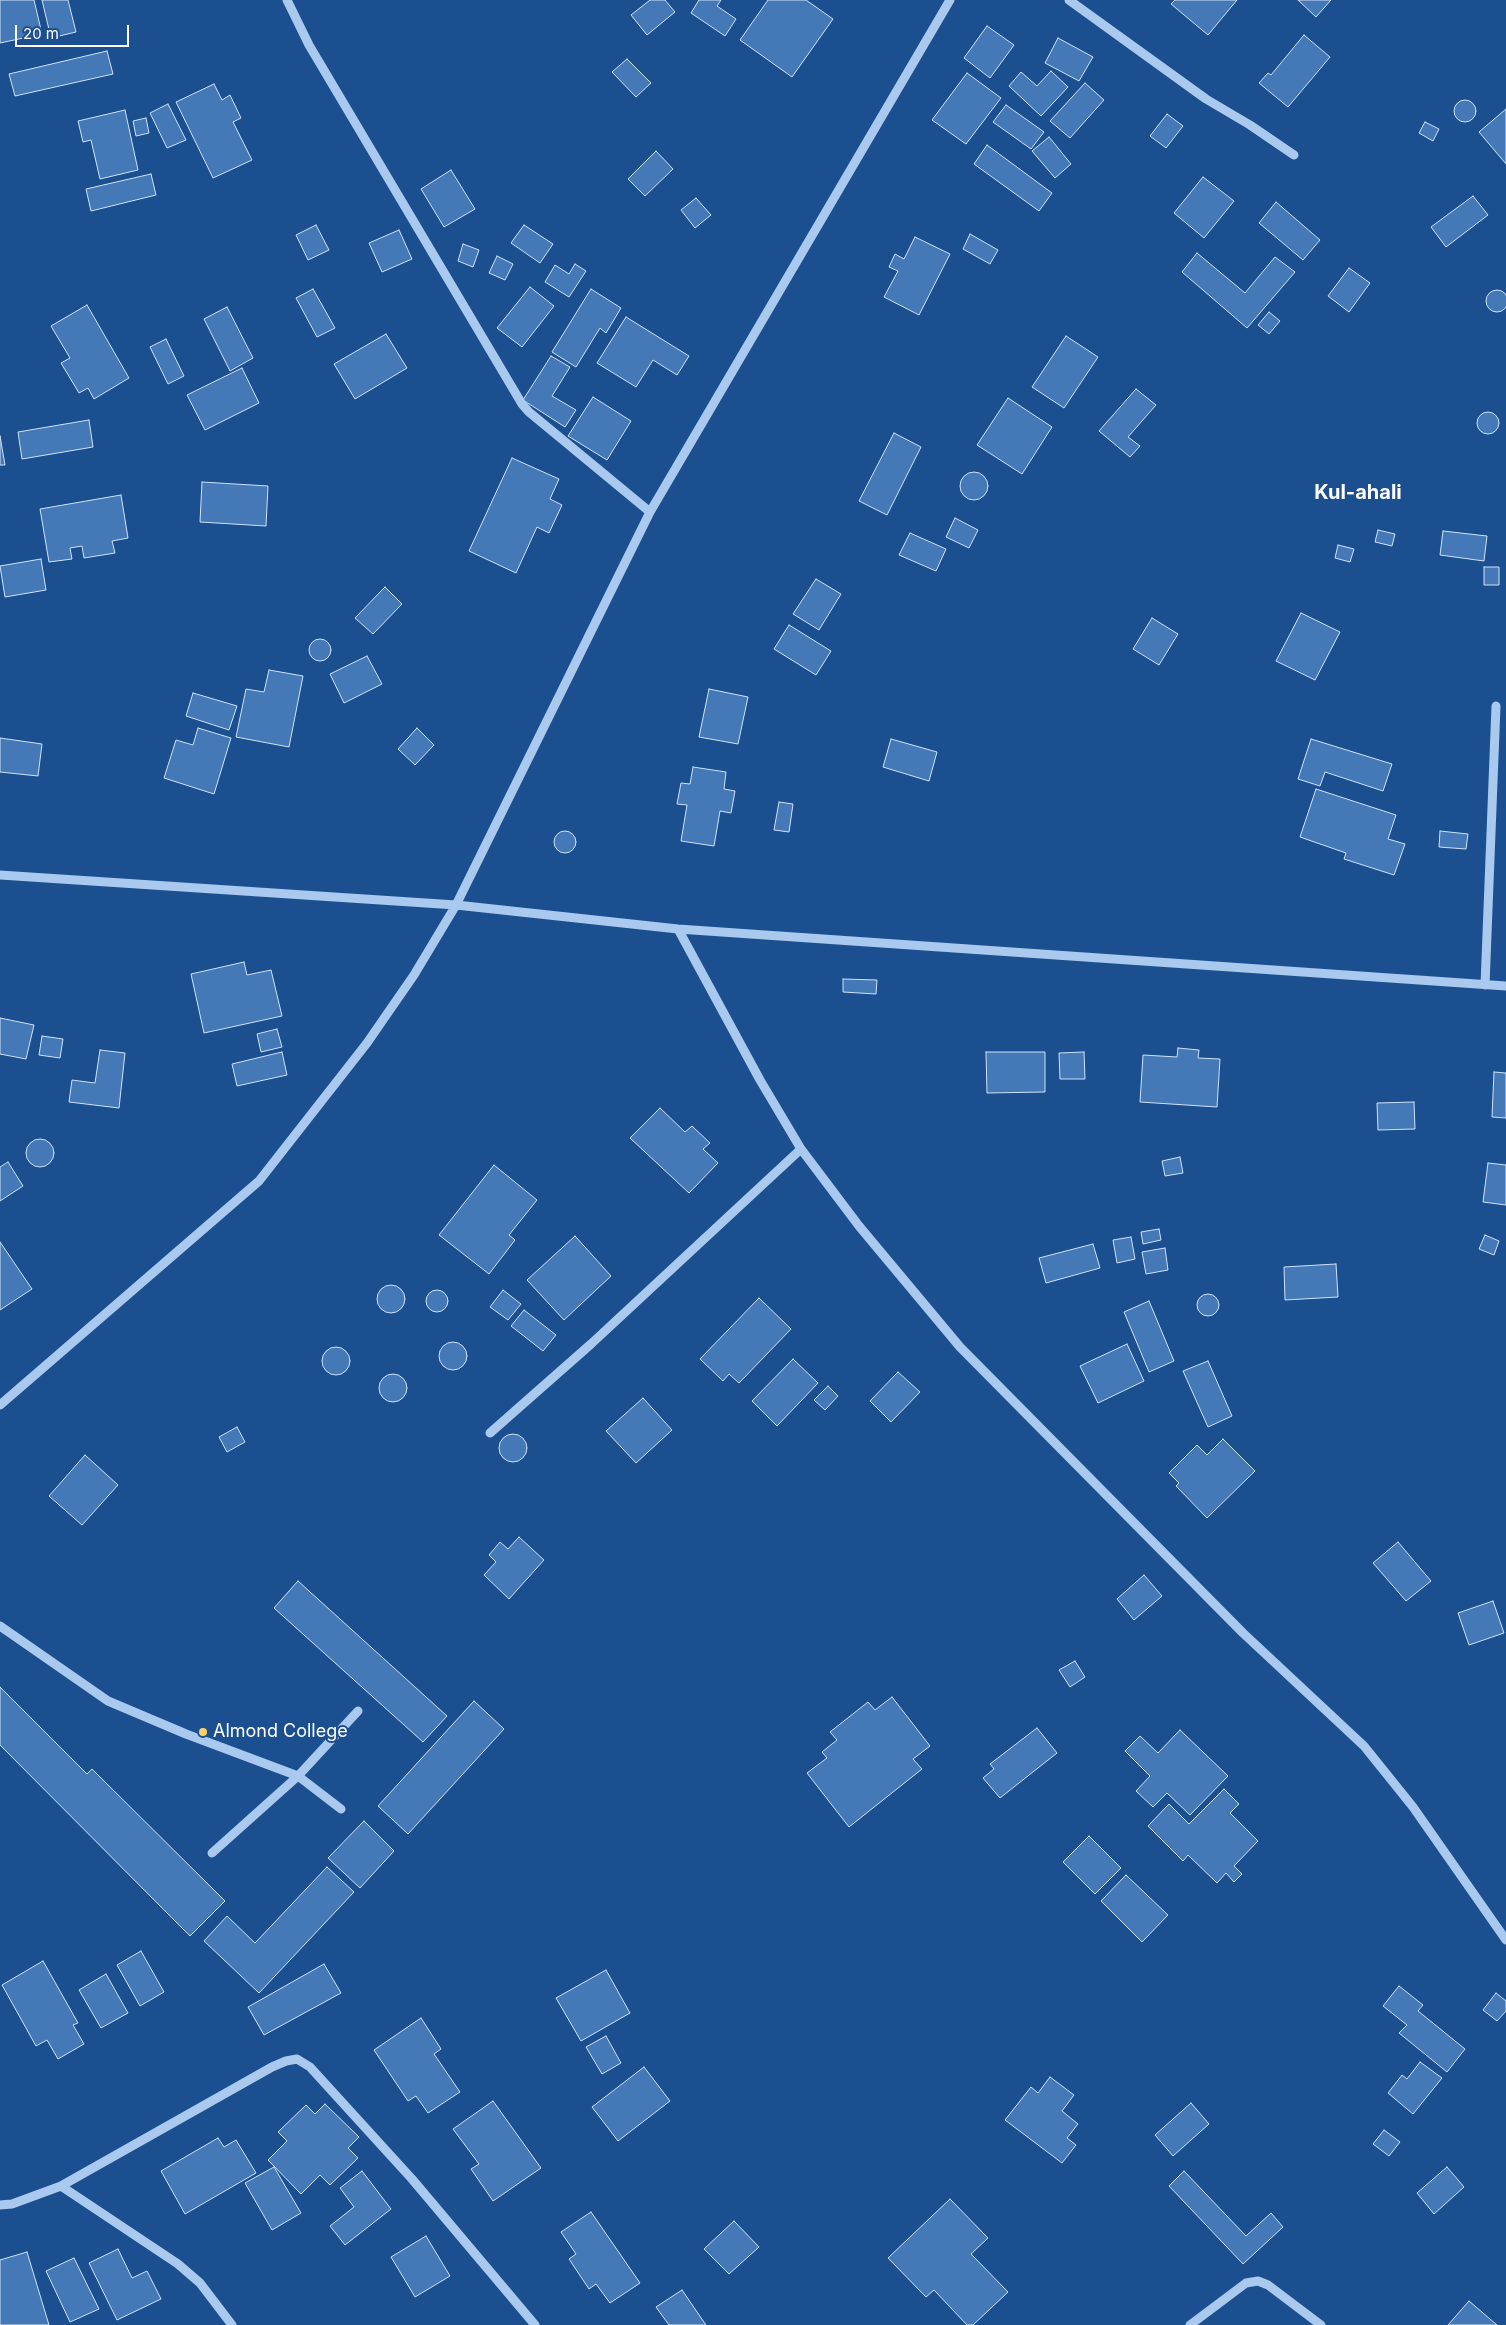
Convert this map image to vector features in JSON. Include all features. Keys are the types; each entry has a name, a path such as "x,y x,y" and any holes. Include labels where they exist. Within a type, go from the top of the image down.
{"street":[{"path":"287,0 314,54 522,404 529,412 650,512"},
{"path":"0,1405 259,1181 372,1035 414,975 456,905 650,512 950,0"},
{"path":"1070,0 1206,99 1250,125 1294,155"},
{"path":"1485,985 1496,706"},
{"path":"0,875 456,905 678,929 1506,986"},
{"path":"678,929 760,1080 801,1149 859,1226 960,1347 1243,1633 1364,1746 1419,1815 1506,1940"},
{"path":"490,1433 591,1344 801,1149"},
{"path":"0,1626 108,1701 186,1734 298,1776 341,1809"},
{"path":"212,1853 298,1776 358,1711"},
{"path":"0,2205 12,2204 61,2186 272,2067 286,2061 297,2060 310,2068 412,2179 535,2325"},
{"path":"61,2186 178,2264 200,2283 232,2325"},
{"path":"1190,2325 1246,2283 1258,2282 1268,2284 1321,2325"}],"building":[{"path":"0,0 34,0 42,34 0,43"},
{"path":"42,0 68,0 76,32 51,38"},
{"path":"650,0 665,0 675,12 647,35 631,15"},
{"path":"699,0 721,0 717,6 736,19 725,36 691,13"},
{"path":"768,0 806,0 833,19 792,77 740,40"},
{"path":"1175,0 1237,0 1208,35 1171,4"},
{"path":"1298,0 1331,0 1316,17"},
{"path":"987,26 1014,45 990,78 964,58"},
{"path":"1304,35 1330,57 1288,107 1259,83 1268,73 1271,75"},
{"path":"1058,38 1093,57 1079,81 1045,63"},
{"path":"107,51 113,74 15,96 9,74"},
{"path":"627,59 651,83 636,97 612,72"},
{"path":"1051,71 1068,87 1041,116 1009,86 1021,72 1037,86"},
{"path":"967,73 1001,98 966,144 932,120"},
{"path":"1085,83 1104,100 1070,138 1050,121"},
{"path":"214,84 222,100 230,95 241,118 233,122 252,160 213,178 176,102"},
{"path":"1465,100 1473,103 1476,111 1473,119 1465,122 1457,119 1454,111 1457,103"},
{"path":"168,104 186,140 167,148 150,113"},
{"path":"1006,105 1044,132 1031,149 993,122"},
{"path":"1506,109 1506,164 1479,132"},
{"path":"125,110 138,170 100,179 91,140 83,142 78,121"},
{"path":"1167,114 1183,126 1166,148 1150,136"},
{"path":"146,118 149,133 136,136 133,121"},
{"path":"1425,122 1439,129 1433,141 1419,133"},
{"path":"1049,137 1071,164 1055,178 1032,151"},
{"path":"987,145 1052,193 1039,211 974,164"},
{"path":"656,151 673,169 645,196 628,179"},
{"path":"451,170 475,209 444,227 421,189"},
{"path":"151,174 156,195 91,211 86,189"},
{"path":"1203,177 1234,201 1204,238 1174,213"},
{"path":"1473,196 1488,215 1446,247 1431,227"},
{"path":"696,198 711,215 695,228 681,210"},
{"path":"1276,202 1320,240 1303,260 1259,223"},
{"path":"316,225 329,250 308,260 296,235"},
{"path":"524,225 553,244 540,263 511,243"},
{"path":"399,230 412,259 382,272 369,243"},
{"path":"970,234 998,250 990,264 963,249"},
{"path":"915,237 950,254 919,315 884,297 898,271 889,267 895,254 904,259"},
{"path":"463,244 479,250 473,267 458,261"},
{"path":"1197,253 1245,293 1275,257 1295,272 1247,328 1182,272"},
{"path":"497,256 513,264 505,280 489,273"},
{"path":"575,264 586,271 569,297 545,282 555,265 569,274"},
{"path":"1349,268 1370,283 1349,312 1328,296"},
{"path":"530,287 554,306 522,347 497,328"},
{"path":"313,289 335,328 317,337 296,298"},
{"path":"591,289 621,308 606,333 600,328 576,367 552,352"},
{"path":"1497,290 1505,293 1508,301 1505,309 1497,312 1489,309 1486,301 1489,293"},
{"path":"87,305 129,378 94,399 88,388 79,393 61,363 70,358 51,326"},
{"path":"227,307 253,358 230,371 204,319"},
{"path":"1269,312 1280,321 1269,334 1258,325"},
{"path":"626,317 689,356 677,375 653,360 636,387 597,363"},
{"path":"386,334 407,368 355,399 334,364"},
{"path":"1066,336 1098,357 1064,408 1032,387"},
{"path":"166,339 184,376 168,384 150,347"},
{"path":"551,356 570,367 552,396 576,410 565,427 523,400"},
{"path":"242,368 259,403 205,430 187,395"},
{"path":"1136,389 1156,405 1128,437 1140,446 1130,457 1099,431"},
{"path":"593,397 631,421 607,460 568,436"},
{"path":"1008,398 1052,427 1022,474 977,445"},
{"path":"1488,412 1496,415 1499,423 1496,431 1488,434 1480,431 1477,423 1480,415"},
{"path":"89,420 93,447 22,459 18,432"},
{"path":"894,433 921,447 887,515 859,501"},
{"path":"0,436 5,465 0,465"},
{"path":"512,458 559,479 550,499 562,505 549,533 537,527 516,573 469,551"},
{"path":"974,472 984,476 988,486 984,496 974,500 964,496 960,486 964,476"},
{"path":"202,482 268,486 266,526 200,522"},
{"path":"121,495 128,538 112,541 115,553 84,558 82,546 70,548 72,559 49,562 40,509"},
{"path":"955,518 978,530 969,548 946,537"},
{"path":"1378,530 1395,534 1392,546 1375,542"},
{"path":"1443,531 1487,536 1484,561 1440,555"},
{"path":"910,533 946,549 936,571 899,555"},
{"path":"1338,545 1354,549 1350,562 1335,558"},
{"path":"41,559 46,590 5,597 0,566"},
{"path":"1484,567 1499,567 1499,585 1484,585"},
{"path":"816,579 841,594 819,630 793,614"},
{"path":"385,587 402,604 373,634 355,618"},
{"path":"1301,613 1340,632 1315,680 1276,661"},
{"path":"1152,618 1178,634 1159,665 1133,649"},
{"path":"789,625 831,651 816,675 774,649"},
{"path":"320,639 328,642 331,650 328,658 320,661 312,658 309,650 312,642"},
{"path":"367,656 382,684 344,703 330,674"},
{"path":"269,670 303,676 289,747 236,737 246,689 264,692"},
{"path":"709,689 748,697 738,744 699,737"},
{"path":"193,693 237,706 229,730 186,716"},
{"path":"198,728 231,738 214,794 164,778 176,740 193,745"},
{"path":"417,728 434,745 415,765 398,749"},
{"path":"0,738 42,744 38,776 0,772"},
{"path":"891,739 937,752 929,781 883,767"},
{"path":"1311,739 1392,764 1383,791 1325,772 1320,786 1298,779"},
{"path":"693,767 726,772 724,789 735,791 731,813 720,811 714,846 681,841 687,805 677,804 681,783 690,784"},
{"path":"1316,789 1396,815 1388,839 1405,844 1394,875 1344,859 1346,853 1300,837"},
{"path":"779,802 793,804 789,832 774,830"},
{"path":"565,831 573,834 576,842 573,850 565,853 557,850 554,842 557,834"},
{"path":"1440,831 1468,834 1466,849 1439,847"},
{"path":"244,962 247,975 271,970 282,1016 204,1033 191,974"},
{"path":"843,979 877,980 876,994 843,992"},
{"path":"0,1018 34,1025 26,1059 0,1054"},
{"path":"277,1029 282,1047 261,1052 257,1034"},
{"path":"42,1036 63,1039 60,1058 39,1055"},
{"path":"1178,1048 1199,1050 1198,1058 1220,1059 1217,1107 1140,1102 1143,1055 1177,1057"},
{"path":"100,1050 125,1053 119,1108 69,1102 72,1080 95,1083"},
{"path":"282,1052 287,1075 237,1086 232,1064"},
{"path":"986,1052 1045,1052 1045,1092 987,1093"},
{"path":"1084,1052 1085,1079 1060,1079 1059,1053"},
{"path":"1494,1072 1506,1073 1506,1118 1492,1117"},
{"path":"1414,1102 1415,1129 1378,1130 1377,1103"},
{"path":"660,1108 685,1132 692,1126 710,1143 703,1149 718,1163 689,1193 630,1138"},
{"path":"40,1139 50,1143 54,1153 50,1163 40,1167 30,1163 26,1153 30,1143"},
{"path":"1180,1157 1183,1173 1165,1176 1162,1161"},
{"path":"8,1162 23,1186 0,1201 0,1167"},
{"path":"1488,1163 1506,1165 1506,1205 1483,1202"},
{"path":"494,1165 537,1200 509,1235 515,1240 489,1274 439,1235"},
{"path":"1159,1229 1161,1240 1143,1244 1141,1232"},
{"path":"1485,1235 1499,1241 1494,1255 1479,1249"},
{"path":"575,1236 611,1276 564,1320 527,1280"},
{"path":"1131,1237 1135,1259 1117,1263 1113,1240"},
{"path":"0,1242 32,1289 0,1310"},
{"path":"1093,1244 1100,1268 1046,1283 1039,1258"},
{"path":"1165,1248 1168,1270 1146,1274 1142,1252"},
{"path":"1336,1264 1338,1297 1285,1300 1284,1267"},
{"path":"391,1285 401,1289 405,1299 401,1309 391,1313 381,1309 377,1299 381,1289"},
{"path":"437,1290 445,1293 448,1301 445,1309 437,1312 429,1309 426,1301 429,1293"},
{"path":"503,1290 521,1304 508,1320 490,1307"},
{"path":"1208,1294 1216,1297 1219,1305 1216,1313 1208,1316 1200,1313 1197,1305 1200,1297"},
{"path":"759,1298 791,1329 739,1383 729,1374 723,1381 700,1359"},
{"path":"1149,1301 1174,1361 1149,1372 1124,1312"},
{"path":"524,1310 556,1335 543,1351 511,1326"},
{"path":"453,1342 463,1346 467,1356 463,1366 453,1370 443,1366 439,1356 443,1346"},
{"path":"1127,1344 1144,1381 1098,1403 1080,1366"},
{"path":"336,1347 346,1351 350,1361 346,1371 336,1375 326,1371 322,1361 326,1351"},
{"path":"793,1359 818,1383 777,1426 752,1401"},
{"path":"1208,1361 1232,1416 1208,1427 1183,1371"},
{"path":"898,1372 920,1392 891,1422 870,1401"},
{"path":"393,1374 403,1378 407,1388 403,1398 393,1402 383,1398 379,1388 383,1378"},
{"path":"828,1386 838,1396 825,1410 814,1400"},
{"path":"643,1398 672,1430 636,1463 606,1431"},
{"path":"237,1427 245,1442 227,1452 219,1437"},
{"path":"513,1434 523,1438 527,1448 523,1458 513,1462 503,1458 499,1448 503,1438"},
{"path":"1223,1439 1255,1471 1207,1518 1176,1486 1179,1483 1169,1473 1197,1445 1207,1455"},
{"path":"85,1455 118,1485 82,1525 49,1496"},
{"path":"519,1537 544,1560 509,1599 484,1575 496,1562 489,1555 500,1542 508,1549"},
{"path":"1398,1542 1431,1581 1406,1601 1373,1563"},
{"path":"1144,1575 1162,1596 1134,1620 1117,1599"},
{"path":"298,1581 447,1716 423,1742 274,1608"},
{"path":"1493,1601 1504,1633 1469,1645 1458,1613"},
{"path":"1075,1661 1085,1677 1070,1687 1059,1670"},
{"path":"0,1687 87,1774 92,1769 225,1901 190,1936 0,1745"},
{"path":"892,1697 930,1746 913,1759 922,1769 849,1827 807,1773 827,1758 822,1752 837,1740 830,1732 868,1702 875,1710"},
{"path":"474,1701 504,1729 408,1834 378,1806"},
{"path":"1037,1728 1057,1753 1000,1798 983,1778 994,1769 990,1764"},
{"path":"1180,1730 1228,1776 1190,1815 1167,1793 1153,1807 1136,1791 1150,1776 1125,1751 1140,1736 1158,1753"},
{"path":"1224,1789 1239,1804 1230,1813 1258,1841 1234,1866 1242,1874 1234,1882 1226,1873 1217,1883 1188,1855 1183,1861 1148,1826 1169,1804 1189,1824"},
{"path":"364,1821 394,1851 360,1888 328,1858"},
{"path":"1089,1836 1121,1868 1095,1894 1063,1862"},
{"path":"327,1867 354,1892 259,1993 204,1941 227,1916 255,1943"},
{"path":"1126,1875 1168,1915 1142,1942 1101,1901"},
{"path":"141,1951 164,1992 140,2006 117,1965"},
{"path":"43,1961 78,2023 73,2025 84,2044 58,2059 47,2040 36,2046 2,1985"},
{"path":"324,1964 341,1993 264,2035 248,2007"},
{"path":"606,1970 630,2013 581,2041 556,1998"},
{"path":"106,1974 128,2013 101,2028 79,1990"},
{"path":"1399,1986 1423,2005 1418,2011 1465,2049 1447,2072 1399,2033 1407,2025 1383,2006"},
{"path":"1496,1993 1506,2001 1506,2011 1497,2021 1483,2010"},
{"path":"421,2018 441,2049 434,2054 460,2092 428,2113 416,2096 408,2101 374,2050"},
{"path":"606,2036 621,2063 602,2074 586,2047"},
{"path":"1420,2062 1442,2078 1413,2114 1388,2093 1402,2075 1407,2079"},
{"path":"644,2067 670,2101 618,2141 592,2107"},
{"path":"1050,2077 1074,2095 1062,2111 1078,2124 1067,2138 1076,2145 1062,2163 1005,2120 1031,2087 1038,2093"},
{"path":"493,2101 541,2168 493,2201 471,2169 479,2164 453,2129"},
{"path":"1191,2103 1209,2124 1173,2156 1155,2135"},
{"path":"325,2104 359,2137 348,2148 358,2158 330,2185 320,2175 301,2194 268,2160 287,2141 278,2132 306,2105 315,2114"},
{"path":"1384,2130 1400,2142 1389,2156 1373,2144"},
{"path":"218,2138 224,2147 236,2140 256,2173 185,2214 161,2171"},
{"path":"274,2167 301,2213 272,2230 245,2183"},
{"path":"1447,2167 1464,2187 1434,2214 1417,2193"},
{"path":"362,2171 391,2209 345,2245 330,2226 354,2207 340,2188"},
{"path":"1184,2171 1246,2236 1271,2213 1283,2227 1243,2264 1169,2186"},
{"path":"950,2199 988,2238 971,2254 1008,2292 973,2325 967,2325 934,2290 926,2297 888,2258"},
{"path":"591,2212 640,2283 610,2303 596,2284 589,2289 569,2259 576,2254 561,2232"},
{"path":"734,2221 759,2247 729,2274 704,2249"},
{"path":"426,2236 450,2276 415,2297 391,2257"},
{"path":"118,2249 132,2278 147,2271 161,2299 117,2320 89,2263"},
{"path":"27,2252 49,2325 0,2325 0,2260"},
{"path":"74,2258 99,2309 70,2322 46,2271"},
{"path":"682,2290 706,2325 669,2325 656,2307"},
{"path":"1469,2301 1497,2325 1448,2325"}],"place":[{"name":"Almond College","path":"203,1732"}],"district":[{"name":"Kul-ahali","path":"1358,493"}]}
